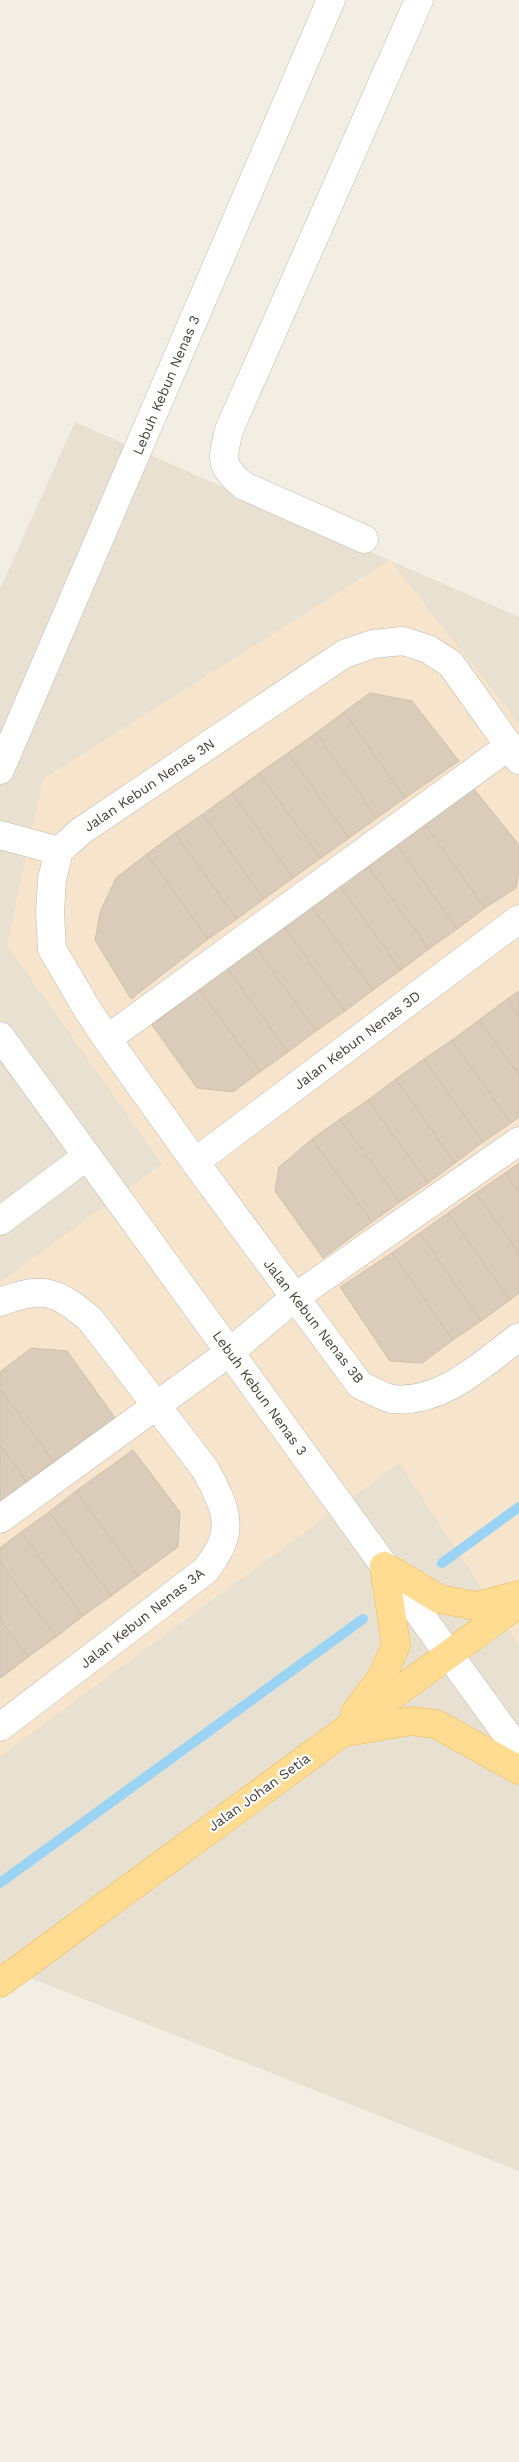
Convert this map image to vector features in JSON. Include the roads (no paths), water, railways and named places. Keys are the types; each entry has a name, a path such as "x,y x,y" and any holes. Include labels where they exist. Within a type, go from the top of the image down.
{"main road":[{"path":"384,1566 439,1599 477,1606 519,1595"},
{"path":"339,1734 382,1677 396,1645 384,1566"},
{"name":"Jalan Johan Setia","path":"0,1983 519,1603"},
{"path":"339,1734 411,1721 436,1724 519,1770"}],"street":[{"name":"Lebuh Kebun Nenas 3","path":"0,770 331,0"},
{"path":"364,539 244,486 228,473 223,457 229,430 419,0"},
{"name":"Jalan Kebun Nenas 3N","path":"59,851 107,812 344,654 373,644 403,641 428,648 450,664 514,753"},
{"path":"107,1039 514,753"},
{"path":"0,835 59,851 52,878 50,912 52,949 107,1039 195,1162"},
{"name":"Jalan Kebun Nenas 3D","path":"195,1162 519,919"},
{"name":"Lebuh Kebun Nenas 3","path":"0,1036 519,1751"},
{"path":"0,1519 230,1352 294,1298 519,1141"},
{"path":"0,1221 88,1156"},
{"name":"Jalan Kebun Nenas 3B","path":"195,1162 360,1385 391,1399 416,1397 449,1388 519,1337"},
{"name":"Jalan Kebun Nenas 3A","path":"0,1302 43,1291 67,1300 90,1319 205,1469 220,1497 226,1518 222,1543 206,1570 0,1727"}],"waterway":[{"path":"442,1563 519,1507"},
{"path":"0,1883 363,1619"}]}
